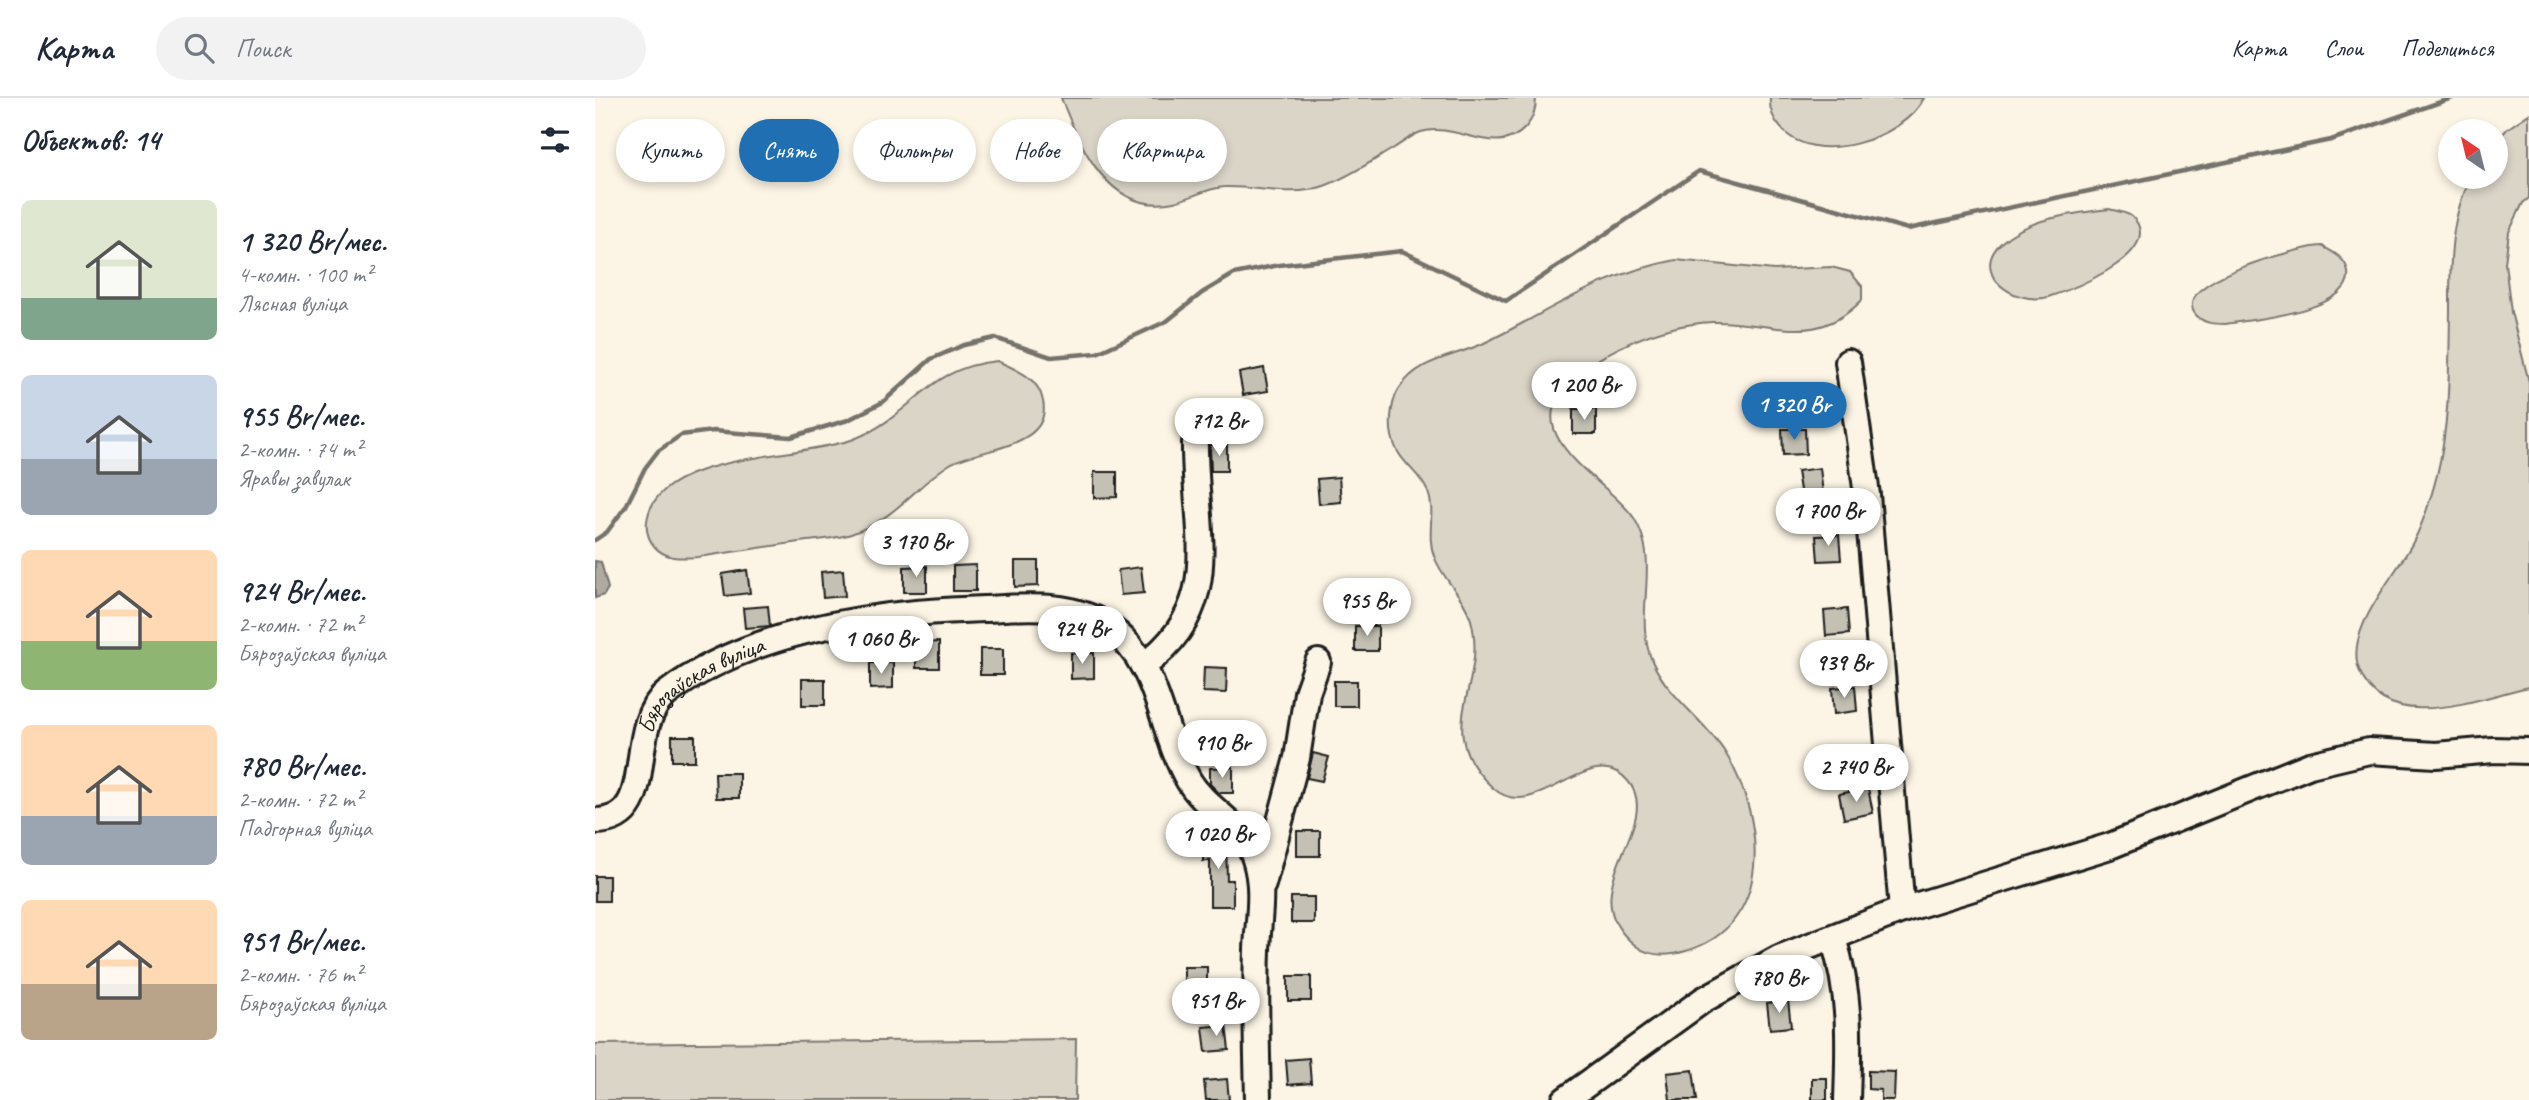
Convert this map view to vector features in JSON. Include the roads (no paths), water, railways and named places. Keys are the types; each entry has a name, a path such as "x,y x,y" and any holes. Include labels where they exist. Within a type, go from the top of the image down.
{"street":[{"path":"1848,362 1867,495 1902,910"},
{"path":"1143,666 1174,638 1187,619 1200,585 1195,443"},
{"name":"Бярозаўская вуліца","path":"595,821 618,817 629,809 634,797 645,724 653,707 664,696 717,663 788,637 845,623 900,614 1048,607 1068,610 1107,626 1143,666 1157,694 1182,767 1207,802 1246,841 1255,857 1262,888 1257,950 1258,1100"},
{"path":"1262,888 1297,758 1307,693 1318,662"},
{"path":"1566,1100 1703,1000 1736,980 1779,958 1902,910 2110,846 2310,765 2341,757 2369,751 2436,755 2493,750 2529,751"},
{"path":"1833,938 1845,976 1848,1001 1847,1100"}],"waterway":[{"path":"595,540 607,532 626,506 645,468 658,451 681,435 713,431 791,437 848,420 883,402 931,359 964,345 995,338 1051,357 1097,353 1167,321 1202,293 1234,274 1279,265 1402,251 1506,301 1699,171 1908,229 2331,140 2452,98"}]}
